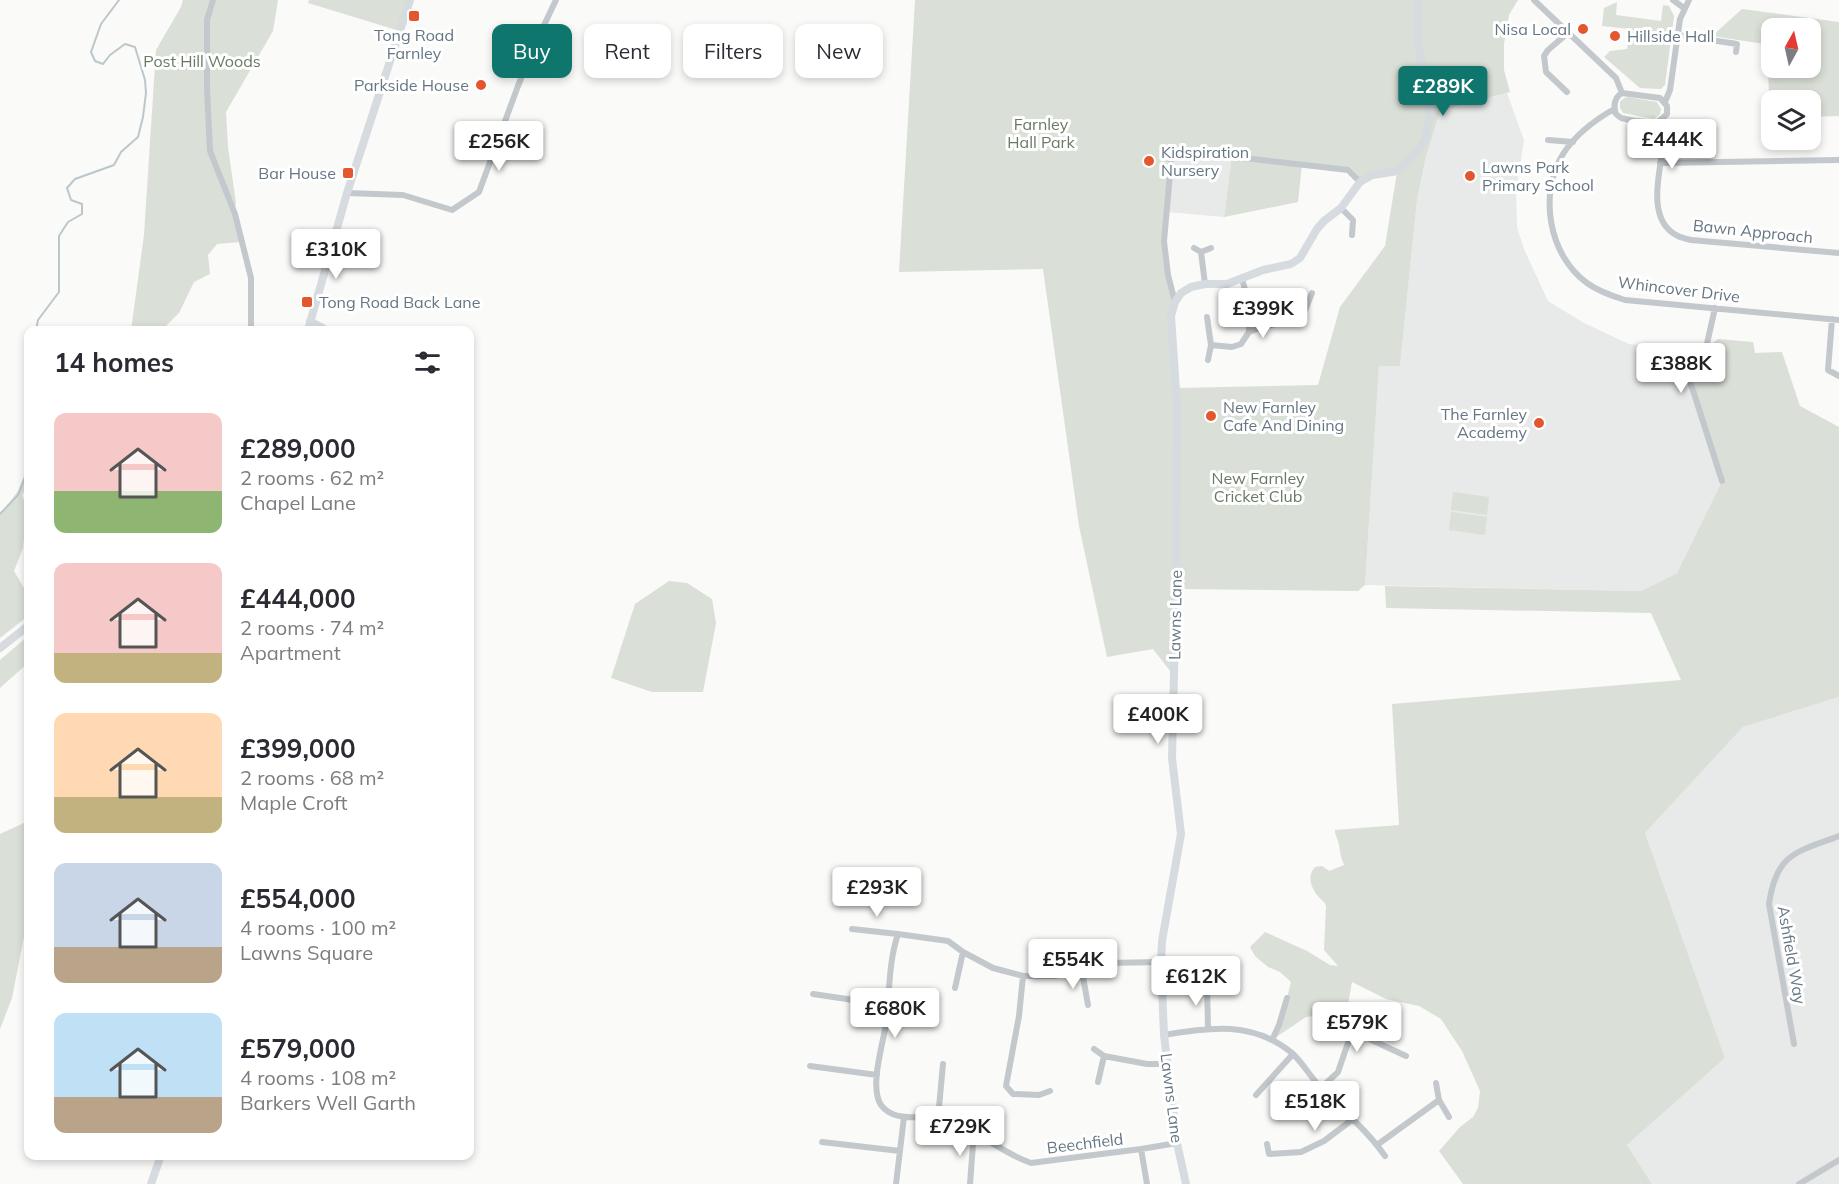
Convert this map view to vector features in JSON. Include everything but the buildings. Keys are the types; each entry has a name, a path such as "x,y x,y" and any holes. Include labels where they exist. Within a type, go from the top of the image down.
{"street":[{"path":"213,0 207,20 210,152 235,214 251,278 251,326"},
{"path":"309,326 347,193 410,0"},
{"path":"347,193 403,195 452,210 479,192 522,75 556,0"},
{"path":"1175,302 1181,293 1191,287 1205,284 1227,284 1263,270 1291,264 1300,258 1317,229 1341,208 1360,182 1372,175 1398,171 1416,153 1425,140 1430,115 1418,40 1418,0"},
{"path":"1534,0 1616,78 1622,93"},
{"path":"1674,0 1684,8"},
{"path":"1665,102 1670,90 1680,19 1689,0"},
{"path":"1567,92 1546,72 1544,56 1569,32"},
{"path":"1678,35 1737,44 1736,52"},
{"path":"1622,93 1660,98 1667,106 1667,114 1657,123 1621,118 1616,114 1614,103 1622,93"},
{"name":"Whincover Drive","path":"1614,109 1593,123 1563,154 1551,185 1549,206 1558,246 1574,271 1587,284 1608,295 1625,300 1835,319"},
{"path":"1661,121 1664,132 1660,163 1839,160"},
{"path":"1548,140 1573,142"},
{"name":"Lawns Lane","path":"1186,1184 1177,1143 1164,1035 1161,962 1162,941 1181,834 1171,730 1177,405 1171,316 1175,302 1168,275 1164,241 1173,152 1185,151 1348,170 1360,182"},
{"name":"Bawn Approach","path":"1660,163 1657,196 1659,215 1667,229 1678,236 1691,240 1839,253"},
{"path":"1341,208 1353,220 1352,235"},
{"path":"1194,248 1201,252"},
{"path":"1201,252 1211,248"},
{"path":"1201,252 1205,284"},
{"path":"1210,345 1232,347 1242,344 1249,332 1249,303 1242,279"},
{"path":"1249,332 1265,326 1296,323 1301,320 1312,293"},
{"path":"1715,308 1706,348 1696,357 1690,381 1722,481"},
{"path":"1207,317 1210,345 1208,360"},
{"path":"1835,319 1828,370 1839,376"},
{"path":"0,648 24,629"},
{"name":"Ashfield Way","path":"1794,1044 1769,904 1771,889 1784,861 1795,853 1839,836"},
{"path":"852,929 948,941 993,968 1023,976 1054,976 1082,971 1107,963 1161,962"},
{"path":"896,1184 904,1117 891,1113 881,1105 877,1092 877,1075 886,1023 892,953 898,934"},
{"path":"955,988 963,952"},
{"path":"1082,971 1088,1005"},
{"path":"1023,976 1019,1016 1006,1086 1013,1094 1039,1095 1050,1091"},
{"path":"1208,1028 1207,987 1218,988"},
{"path":"813,994 887,1005"},
{"path":"1272,1040 1287,998"},
{"path":"1164,1035 1208,1028 1240,1028 1272,1040 1293,1054 1321,1088 1353,1119 1385,1156"},
{"path":"1321,1088 1338,1072 1352,1030 1406,1056"},
{"path":"1095,1049 1104,1056 1147,1064 1168,1064"},
{"path":"1256,1095 1293,1054"},
{"path":"1098,1082 1104,1056"},
{"path":"938,1118 943,1064"},
{"path":"810,1066 877,1075"},
{"path":"1436,1083 1439,1100 1449,1117"},
{"path":"1377,1145 1439,1100"},
{"name":"Beechfield","path":"904,1117 938,1118 960,1124 1015,1157 1031,1163 1177,1143"},
{"path":"1269,1154 1300,1152 1324,1141 1353,1119"},
{"path":"970,1184 975,1131"},
{"path":"822,1142 900,1151"},
{"path":"1267,1144 1268,1162"},
{"path":"1141,1149 1147,1184"},
{"path":"151,1184 159,1160"},
{"path":"1799,1184 1839,1160"}],"shaded area":[{"name":"The Farnley Academy","path":"1507,93 1524,140 1516,191 1517,227 1524,249 1548,301 1584,323 1629,344 1671,348 1706,348 1722,481 1677,573 1641,591 1365,585 1379,365 1400,366 1417,200 1425,161 1440,111"},
{"path":"1172,152 1232,156 1224,217 1167,212"},
{"path":"1839,697 1839,1184 1652,1184 1627,1145 1725,1058 1645,833 1743,727"}],"green space":[{"name":"Post Hill Woods","path":"183,0 278,0 273,31 226,112 228,147 236,203 234,211 241,242 217,244 208,255 210,274 194,282 179,313 166,326 132,326 144,235 156,50"},
{"path":"309,0 410,0 400,31 308,3"},
{"path":"915,0 1518,0 1509,15 1504,44 1504,70 1510,92 1440,111 1425,161 1417,200 1400,366 1379,366 1365,585 1358,591 1176,589 1174,676 1153,649 1107,657 1079,526 1043,269 899,272","holes":["1173,152 1232,156 1224,217 1298,202 1302,164 1348,170 1360,182 1397,172 1385,246 1340,307 1318,385 1176,388 1172,287 1164,241"]},
{"path":"1617,2 1616,15 1661,21 1663,5 1669,6 1674,16 1665,85 1661,89 1640,88 1604,57 1610,51 1627,49 1629,29 1602,26 1604,8"},
{"path":"1742,9 1809,18 1761,18 1761,43 1712,36"},
{"path":"1821,20 1839,22 1839,116 1821,117 1821,90 1769,90 1768,78 1821,78"},
{"path":"1628,97 1657,102 1661,109 1660,114 1654,119 1623,113 1620,102"},
{"path":"1718,339 1753,342 1755,353 1782,352 1800,406 1839,427 1839,697 1743,727 1645,833 1725,1058 1627,1145 1652,1184 1463,1184 1439,1151 1460,1127 1473,1117 1478,1108 1480,1091 1462,1051 1441,1019 1419,1006 1386,999 1352,982 1346,1015 1352,1023 1314,1016 1306,1017 1272,1040 1291,982 1255,956 1250,947 1265,932 1307,951 1330,965 1338,966 1324,950 1326,906 1312,885 1312,871 1315,867 1322,866 1329,871 1344,865 1335,830 1399,825 1392,704 1681,680 1651,613 1386,608 1385,586 1641,591 1677,573 1722,481 1690,381 1696,357"},
{"path":"24,476 23,548 14,571 24,588 24,619 0,638 0,515 18,491"},
{"path":"1453,492 1489,497 1487,515 1451,510"},
{"path":"1451,512 1487,517 1485,535 1449,530"},
{"path":"669,581 687,583 712,599 716,623 703,692 652,692 611,678 635,604"},
{"path":"24,639 24,667 0,688 0,660"},
{"path":"24,823 24,936 12,998 0,1029 0,834"}],"waterway":[{"path":"37,326 38,320 59,292 59,236 68,222 82,214 82,204 71,200 67,188 75,179 114,165 121,152 138,137 146,93 145,80 135,47 125,44 110,55 103,64 95,61 91,52 101,24 119,0"},
{"path":"0,514 18,495 24,480"}],"place":[{"name":"Tong Road Farnley","path":"414,16"},
{"name":"Nisa Local","path":"1583,29"},
{"name":"Hillside Hall","path":"1615,36"},
{"name":"Parkside House","path":"481,85"},
{"name":"Kidspiration Nursery","path":"1149,161"},
{"name":"Bar House","path":"348,173"},
{"name":"Lawns Park Primary School","path":"1470,176"},
{"name":"Tong Road Back Lane","path":"307,302"},
{"name":"New Farnley Cafe And Dining","path":"1211,416"},
{"name":"The Farnley Academy","path":"1539,423"}],"park label":[{"name":"Farnley Hall Park","path":"1041,133"},
{"name":"New Farnley Cricket Club","path":"1258,487"}]}
